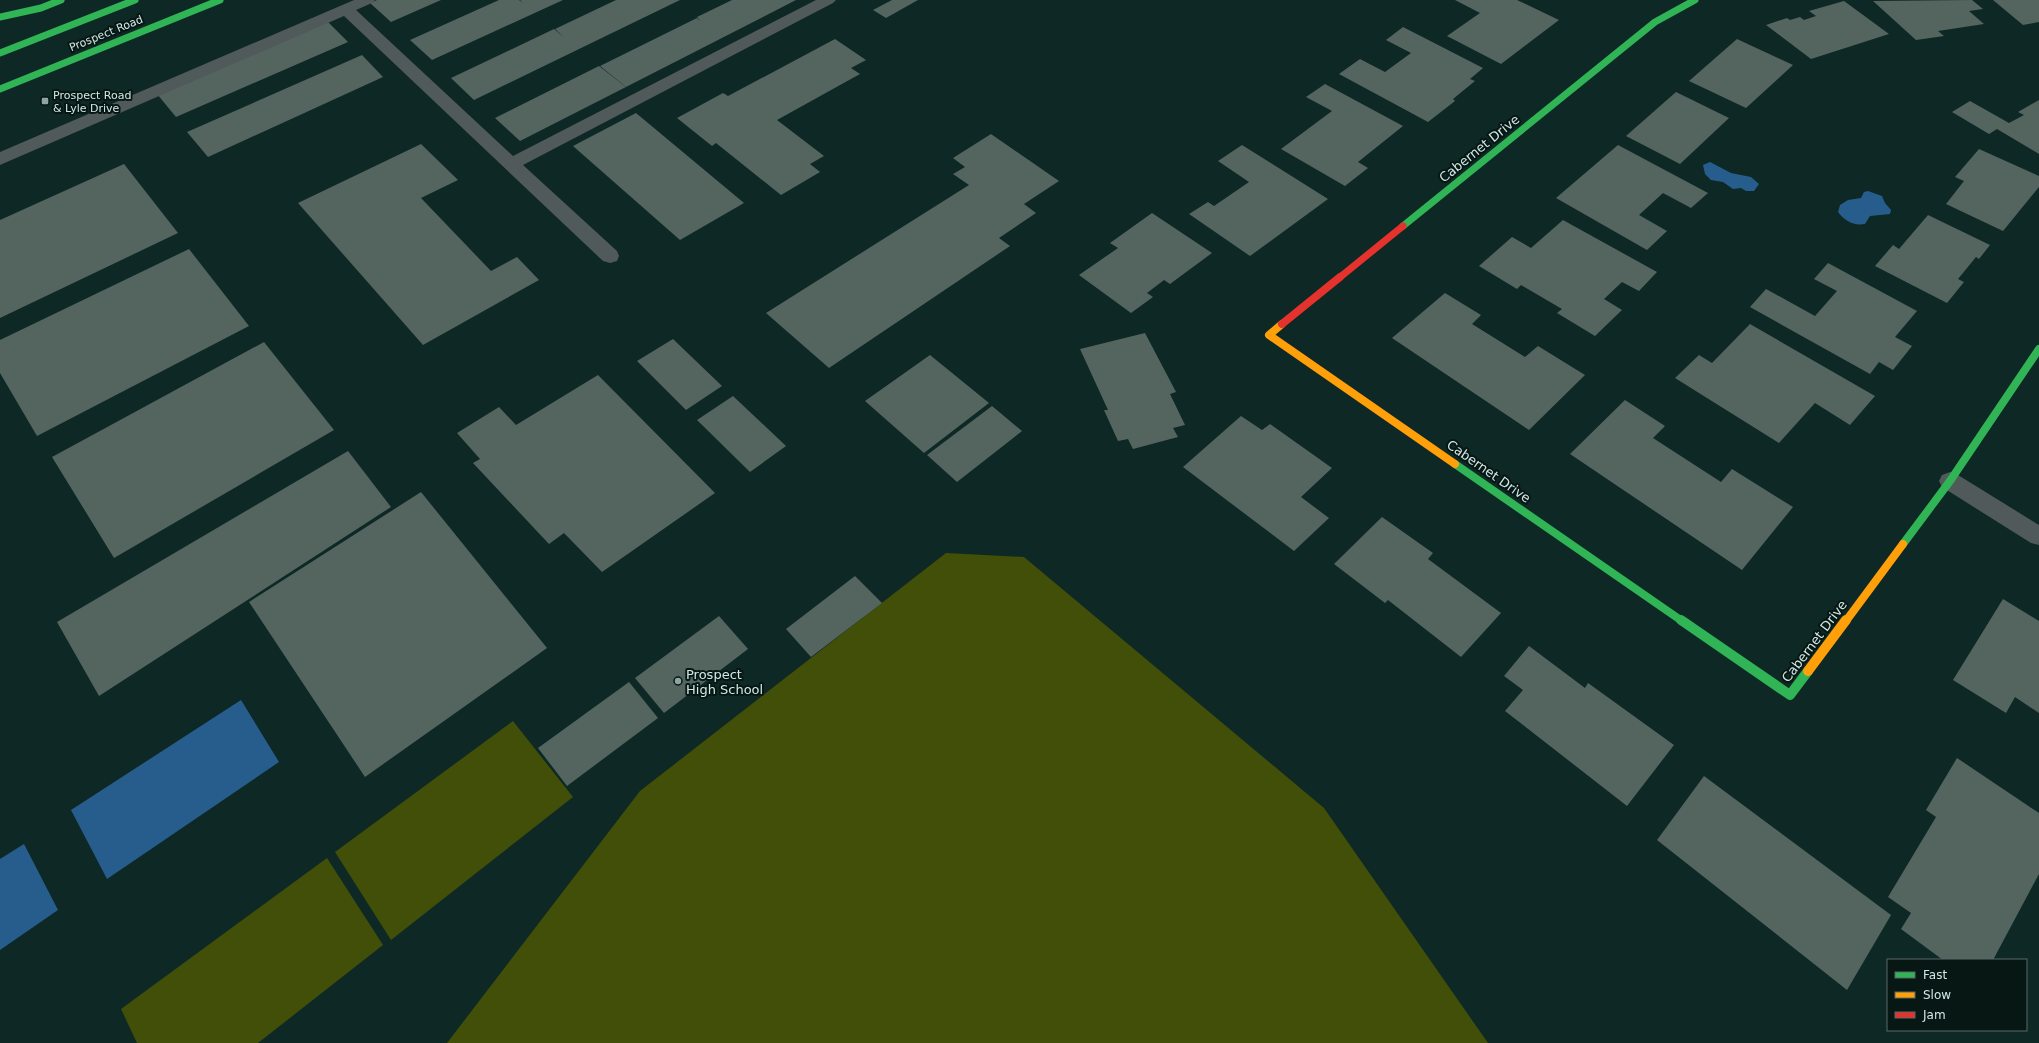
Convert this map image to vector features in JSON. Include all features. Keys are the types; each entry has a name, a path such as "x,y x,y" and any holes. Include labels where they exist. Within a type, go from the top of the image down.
{"street":[{"path":"0,17 41,8 61,0"},
{"name":"Prospect Road","path":"0,53 135,0"},
{"name":"Prospect Road","path":"0,89 220,0"},
{"path":"0,159 367,0"},
{"path":"511,164 828,0"},
{"name":"Cabernet Drive","path":"1695,0 1655,22 1269,335 1790,695 1950,481 2039,349"},
{"path":"346,9 610,256"},
{"path":"1950,481 2039,536"}],"green space":[{"path":"946,553 1024,557 1324,808 1488,1043 447,1043 640,791"},
{"path":"513,721 573,797 391,940 335,852"},
{"path":"327,858 383,945 258,1043 137,1043 121,1009"}],"water":[{"path":"1710,162 1731,173 1751,177 1759,184 1754,191 1746,191 1741,188 1733,189 1723,182 1711,180 1705,174 1703,165"},
{"path":"1868,191 1882,196 1885,203 1891,210 1890,214 1870,216 1865,224 1853,223 1843,218 1838,212 1840,205 1848,200 1861,198 1864,192"},
{"path":"241,700 279,762 107,879 71,810"},
{"path":"24,844 58,910 0,950 0,859"}],"building":[{"path":"377,0 441,0 391,22 370,3"},
{"path":"499,0 519,0 523,3 520,0 563,0 432,60 410,40"},
{"path":"616,0 680,0 474,100 451,78 554,29 565,38 555,29"},
{"path":"732,0 796,0 626,87 600,66 697,18 700,21 697,17"},
{"path":"892,0 918,0 886,18 873,10"},
{"path":"1455,0 1517,0 1559,20 1501,64 1447,36 1480,13"},
{"path":"1972,0 1983,9 1969,11 1984,24 1938,31 1944,36 1916,40 1873,1"},
{"path":"1993,0 2039,0 2039,22 2023,25"},
{"path":"1844,1 1889,34 1811,59 1766,25 1787,18 1790,20 1800,17 1804,20 1816,16 1809,11"},
{"path":"327,21 348,42 176,117 157,94"},
{"path":"1403,27 1483,68 1470,79 1475,81 1453,99 1455,101 1428,122 1339,74 1360,59 1385,72 1411,53 1386,40"},
{"path":"835,39 866,60 851,68 860,74 777,120 824,156 810,164 820,172 781,195 716,143 712,146 677,118 723,93 728,96"},
{"path":"1737,39 1793,65 1746,108 1689,81"},
{"path":"362,55 383,77 208,157 187,132"},
{"path":"599,66 626,87 520,141 495,118"},
{"path":"1325,84 1403,126 1358,162 1368,168 1345,186 1281,149 1332,111 1306,97"},
{"path":"1676,92 1729,118 1680,164 1626,136"},
{"path":"2039,100 2039,154 1997,129 1989,134 1952,112 1970,101 2009,123 2024,115 2018,112"},
{"path":"636,113 744,203 680,240 573,146"},
{"path":"991,134 1059,181 1024,204 1036,213 999,238 1010,246 829,368 766,313 969,185 953,174 965,167 953,158"},
{"path":"421,144 458,180 421,198 491,271 517,257 539,280 423,345 298,203"},
{"path":"1242,145 1328,199 1250,256 1189,214 1208,202 1214,206 1249,182 1218,161"},
{"path":"1618,145 1708,193 1691,208 1663,193 1639,215 1667,231 1647,250 1556,198"},
{"path":"1979,149 2039,176 2039,187 2003,231 1946,204 1964,181 1955,177"},
{"path":"124,164 178,233 0,318 0,220"},
{"path":"1152,213 1212,253 1170,284 1164,280 1147,293 1153,297 1131,313 1079,275 1118,248 1110,243"},
{"path":"1928,215 1990,245 1979,259 1976,257 1958,279 1964,282 1947,303 1875,266 1893,245 1899,249"},
{"path":"1563,220 1657,272 1639,291 1622,282 1604,299 1622,310 1595,336 1557,313 1562,309 1521,285 1517,289 1479,266 1512,237 1531,248"},
{"path":"189,249 249,326 37,436 0,373 0,340"},
{"path":"1828,263 1917,311 1895,337 1912,346 1893,370 1879,362 1870,374 1750,307 1766,289 1815,316 1837,291 1814,279"},
{"path":"1445,293 1481,315 1472,324 1525,357 1538,346 1585,375 1529,430 1392,338"},
{"path":"1750,324 1875,396 1850,425 1815,403 1779,443 1675,378 1699,355 1712,363"},
{"path":"1145,333 1176,392 1170,394 1185,425 1173,428 1178,437 1133,449 1128,439 1118,441 1104,410 1108,410 1080,349"},
{"path":"673,339 722,386 686,410 637,361"},
{"path":"264,342 334,430 114,558 52,457"},
{"path":"930,355 989,403 924,453 865,401"},
{"path":"598,375 715,493 602,572 564,533 549,544 473,463 480,459 457,433 499,407 516,425"},
{"path":"733,396 786,446 750,472 697,420"},
{"path":"1625,400 1665,426 1653,438 1721,482 1732,469 1793,507 1742,570 1570,454"},
{"path":"992,406 1022,431 957,482 927,455"},
{"path":"1241,416 1262,430 1270,424 1332,468 1301,497 1329,518 1294,551 1183,467"},
{"path":"348,451 391,507 99,696 57,622"},
{"path":"421,492 547,648 365,777 249,602"},
{"path":"1382,517 1433,553 1428,559 1501,613 1461,657 1388,600 1385,603 1334,564"},
{"path":"855,576 882,603 811,657 786,629"},
{"path":"2003,599 2039,621 2039,713 2015,697 2006,713 1953,680"},
{"path":"719,616 748,649 664,713 635,678"},
{"path":"1529,646 1585,688 1588,683 1674,745 1627,806 1505,711 1523,690 1504,676"},
{"path":"629,682 658,718 567,786 538,748"},
{"path":"1957,758 2039,813 2039,874 1994,959 1942,959 1901,929 1911,913 1888,897 1936,817 1926,810"},
{"path":"1704,776 1891,915 1847,990 1657,840"}],"traffic: fast":[{"path":"0,17 41,8 61,0"},
{"path":"0,53 135,0"},
{"path":"0,89 220,0"},
{"path":"1403,226 1655,22 1695,0"},
{"path":"1903,544 1950,481 2039,349"},
{"path":"1455,464 1790,695 1808,671"}],"traffic: slow":[{"path":"1282,324 1269,335 1455,464"},
{"path":"1808,671 1903,544"}],"traffic: jam":[{"path":"1282,324 1403,226"}],"place":[{"name":"Prospect Road & Lyle Drive","path":"45,101"},
{"name":"Prospect High School","path":"678,681"}]}
